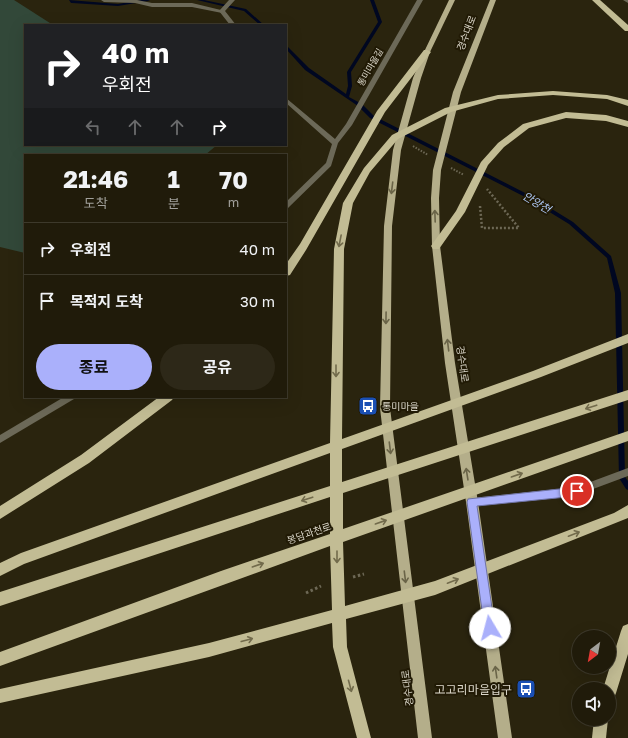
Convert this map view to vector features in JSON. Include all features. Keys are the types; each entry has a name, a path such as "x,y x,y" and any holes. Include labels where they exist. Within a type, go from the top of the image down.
{"highway":[{"path":"596,0 628,30"},
{"path":"287,271 303,247 381,111 427,52"},
{"path":"364,738 340,647 337,580 336,419 339,248 348,203 367,170 395,137 448,110 498,97 553,93 607,97 628,103"},
{"path":"436,246 460,212 484,164 501,145 526,126 566,115 606,118 628,124"},
{"path":"0,570 21,559 537,374 628,338"},
{"path":"0,599 628,395"},
{"path":"0,513 85,459 167,398"},
{"name":"봉담과천로","path":"0,659 221,578 628,436"},
{"path":"0,696 209,650 435,588 618,517 628,511"},
{"path":"612,682 628,631"},
{"path":"599,738 600,726"}],"main road":[{"name":"경수대로","path":"425,738 385,408 388,226 397,150 417,78 427,52 452,0"},
{"name":"경수대로","path":"493,0 457,92 442,144 437,170 435,198 436,246 450,362 472,502 505,738"}],"street":[{"path":"104,0 135,1 152,5 192,5 222,11 232,24"},
{"path":"222,11 232,0"},
{"name":"통미마을길","path":"287,205 329,164 335,143 349,125 420,0"},
{"path":"287,101 335,143"},
{"path":"0,439 69,398"},
{"path":"472,502 577,491 628,472"}],"green space":[{"path":"0,0 14,0 51,24 24,24 24,146 216,146 206,154 24,154 24,253 0,247"}],"waterway":[{"path":"71,0 72,2 118,5 148,0"},
{"path":"199,0 245,10 261,24"},
{"name":"안양천","path":"347,97 350,86 349,72 380,22 372,0"},
{"path":"287,48 307,69 347,97"},
{"name":"안양천","path":"347,97 360,105 372,117 527,196 571,223 609,257 618,293 622,478 628,487"}],"place":[{"name":"통미마을","path":"368,406"},
{"name":"고고리마을입구","path":"526,689"}],"route":[{"path":"490,628 472,502 577,491"}]}
